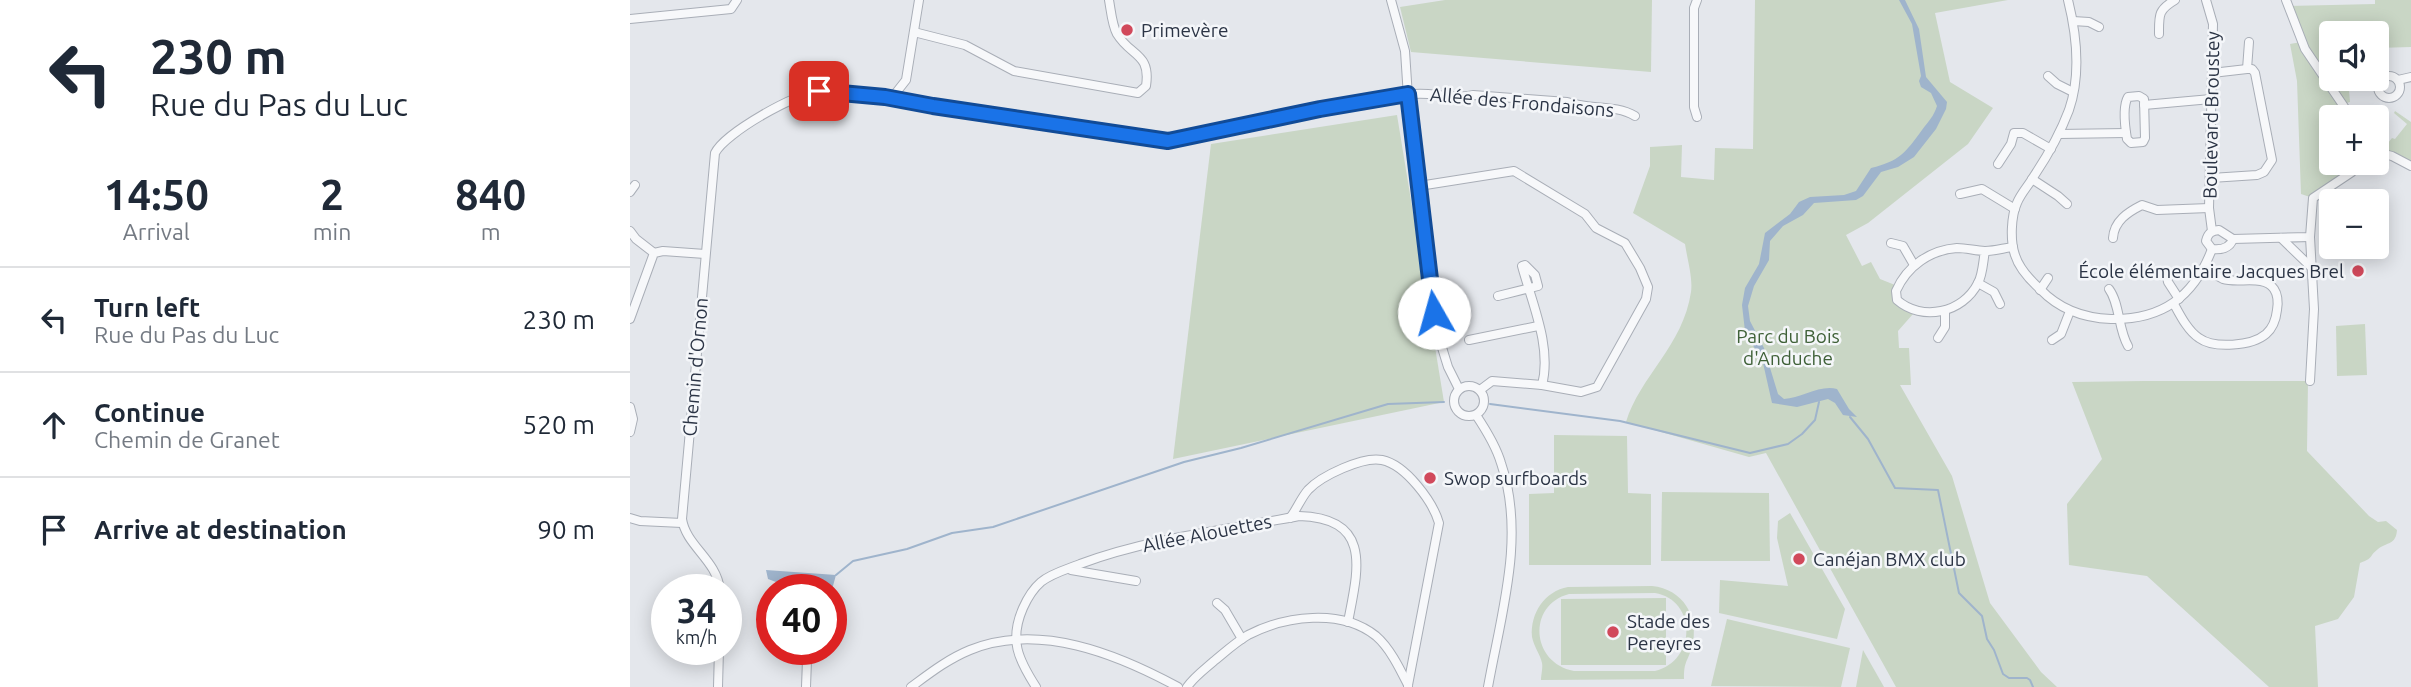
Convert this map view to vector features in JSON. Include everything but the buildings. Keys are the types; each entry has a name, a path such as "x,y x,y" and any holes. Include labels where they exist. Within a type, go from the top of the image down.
{"street":[{"path":"630,19 731,9 737,0"},
{"path":"885,97 895,94 908,71 919,0"},
{"path":"914,32 965,45 1014,71 1138,93 1146,86 1147,68 1144,61 1116,32 1109,0"},
{"path":"1391,0 1402,34 1436,328 1448,367 1459,389"},
{"path":"1697,0 1694,8 1694,107 1697,117"},
{"path":"1985,251 1978,284 1966,299 1945,311 1922,312 1905,306 1898,300 1897,287 1914,265 1930,255 1950,249 1985,251 2013,247 2015,209 2059,134 2073,92 2077,58 2068,0"},
{"path":"2159,34 2159,16 2166,6 2175,0"},
{"name":"Boulevard Broustey","path":"2013,247 2017,261 2040,290 2070,311 2097,318 2145,317 2176,301 2190,289 2206,266 2212,250 2206,241 2212,231 2209,208 2213,24 2206,0"},
{"path":"2286,0 2305,49 2343,105"},
{"path":"2073,21 2089,22 2099,27"},
{"path":"2247,69 2249,42"},
{"path":"2211,178 2258,175 2264,172 2272,160 2255,73 2252,69 2247,69 2212,73"},
{"path":"2048,76 2073,92"},
{"path":"2398,80 2411,77"},
{"path":"901,86 910,101"},
{"name":"Allée des Frondaisons","path":"727,138 799,95 828,91 885,97 1168,141 1320,109 1408,94 1461,97 1473,94 1567,102 1577,106 1627,111 1635,116"},
{"path":"2139,96 2144,99 2145,138 2143,142 2132,143 2127,139 2126,133 2125,101 2128,97 2139,96"},
{"path":"2144,105 2211,99"},
{"path":"1998,164 2011,144 2014,133 2023,133 2051,149"},
{"path":"2059,134 2126,133"},
{"name":"Chemin d'Ornon","path":"682,523 713,160 720,144 727,138"},
{"path":"2389,156 2411,166"},
{"path":"1419,186 1514,171 1585,214 1596,228 1628,246 1648,287 1647,296 1597,387 1581,392 1542,385 1492,381 1480,390"},
{"path":"2310,381 2314,309 2310,237 2313,198 2348,175"},
{"path":"2032,179 2067,204"},
{"path":"1960,194 1982,189 2015,209"},
{"path":"2113,238 2113,233 2125,213 2142,205 2157,210 2209,208"},
{"path":"630,231 654,253"},
{"path":"2212,231 2223,232 2233,239 2310,237"},
{"path":"2281,238 2312,268"},
{"path":"2212,250 2231,245 2233,239"},
{"path":"1891,243 1903,246 1914,265"},
{"path":"654,253 663,251 705,254"},
{"path":"630,318 654,253"},
{"path":"2166,273 2176,301 2194,334 2201,341 2230,344 2254,340 2269,331 2278,310 2274,289 2260,281 2222,278 2206,266"},
{"path":"2040,290 2048,278"},
{"path":"1978,284 1994,292 2000,304"},
{"path":"1498,296 1527,288 1546,355 1542,385"},
{"path":"2109,289 2115,297 2123,337 2128,346"},
{"path":"1938,338 1945,327 1945,311"},
{"path":"2052,340 2061,334 2070,311"},
{"path":"1469,340 1538,326"},
{"path":"1468,386 1480,390 1484,403 1476,415 1466,417 1455,407 1454,397 1459,389 1468,386"},
{"path":"630,407 633,419 630,432"},
{"path":"1476,415 1501,462 1510,496 1512,524 1510,564 1488,687"},
{"path":"1290,518 1307,492 1318,481 1348,466 1375,460 1389,463 1424,493 1435,508 1439,523 1408,686"},
{"name":"Allée Alouettes","path":"1015,639 1026,601 1041,582 1068,569 1138,546 1290,518 1317,517 1335,523 1348,534 1356,550 1358,569 1348,622"},
{"path":"630,518 682,523 716,574"},
{"path":"1068,569 1136,581"},
{"path":"1217,603 1225,610 1242,639"},
{"path":"1187,687 1198,674 1242,639 1291,620 1321,618 1348,622 1376,636 1390,653 1408,686"},
{"path":"1015,639 1020,659 1036,687"},
{"path":"911,687 971,650 1015,639 1051,640 1070,645 1138,668 1178,687"},
{"path":"718,687 719,665"},
{"path":"806,687 807,665"}],"green space":[{"path":"1445,0 1652,0 1651,72 1411,52 1400,7"},
{"name":"Parc du Bois d'Anduche","path":"1755,0 2008,0 1935,13 1950,82 1993,108 1968,144 1868,223 1846,235 1862,266 1871,262 1880,279 1895,285 1896,296 1913,309 1913,314 1898,331 1899,348 1909,348 1911,385 1900,385 1952,476 1990,603 2041,672 2057,687 1896,687 1766,453 1749,457 1626,422 1632,405 1679,329 1691,292 1691,274 1685,244 1633,213 1650,166 1650,147 1682,145 1681,177 1714,180 1715,148 1753,149"},
{"path":"2375,0 2411,0 2411,47 2389,48 2389,21 2319,21 2319,91 2349,91 2350,102 2345,105 2319,105 2319,175 2343,175 2325,189 2319,189 2319,193 2313,198 2301,194 2297,81 2290,44 2301,42 2288,6 2375,4"},
{"path":"2395,111 2411,122 2411,166 2389,157 2389,142 2392,138 2395,139 2407,124"},
{"path":"1397,115 1444,402 1173,459 1211,144"},
{"path":"2365,324 2367,375 2337,376 2336,326"},
{"path":"2308,381 2307,451 2369,516 2378,522 2386,521 2397,530 2393,541 2360,563 2354,597 2338,619 2315,626 2318,687 2269,687 2147,576 2069,565 2067,504 2102,459 2072,382"},
{"path":"1554,435 1627,436 1628,493 1651,494 1651,565 1529,565 1529,494 1554,493"},
{"path":"1662,492 1769,493 1770,561 1661,561"},
{"name":"Canéjan BMX club","path":"1790,513 1845,609 1837,639 1719,613 1720,580 1788,586 1777,538 1778,521"},
{"path":"1652,586 1663,588 1680,599 1691,615 1694,636 1685,665 1684,679 1541,680 1542,663 1532,637 1536,612 1552,593 1568,587","holes":["1655,593 1669,598 1679,607 1685,618 1685,644 1679,656 1669,665 1655,671 1574,671 1560,666 1549,657 1542,646 1541,621 1546,610 1555,600 1569,594"]},
{"name":"Stade des Pereyres","path":"1666,598 1666,665 1561,665 1561,599"},
{"path":"1727,619 1850,648 1841,687 1711,686"},
{"path":"1863,650 1884,687 1856,687"}],"water":[{"path":"1899,0 1905,0 1919,29 1926,77 1947,102 1946,109 1936,129 1914,157 1898,167 1881,172 1863,196 1856,200 1814,203 1803,215 1783,226 1770,241 1769,260 1754,286 1748,306 1750,321 1764,348 1778,394 1784,399 1824,388 1837,389 1857,417 1843,415 1835,403 1828,399 1797,407 1772,403 1763,363 1745,331 1742,305 1745,288 1759,264 1765,233 1790,214 1799,202 1810,197 1844,195 1856,191 1871,168 1895,159 1906,150 1931,119 1937,106 1931,93 1921,87 1912,24"},
{"path":"766,570 822,574 767,574"}],"waterway":[{"path":"837,574 853,561 907,549 952,533 993,527 1184,462 1241,448 1388,404 1444,402"},
{"path":"1490,404 1620,421 1750,453 1788,444 1802,434 1815,420 1819,402"},
{"path":"1850,417 1868,439 1895,488 1938,490 1959,593 1982,616 1987,639 2003,674 2009,678 2027,678 2033,687"}],"place":[{"name":"Primevère","path":"1127,30"},
{"name":"École élémentaire Jacques Brel","path":"2358,271"},
{"name":"Swop surfboards","path":"1430,478"},
{"name":"Canéjan BMX club","path":"1799,559"},
{"name":"Stade des Pereyres","path":"1613,632"}],"route":[{"path":"819,91 885,97 1168,141 1320,109 1408,94 1434,313"}]}
